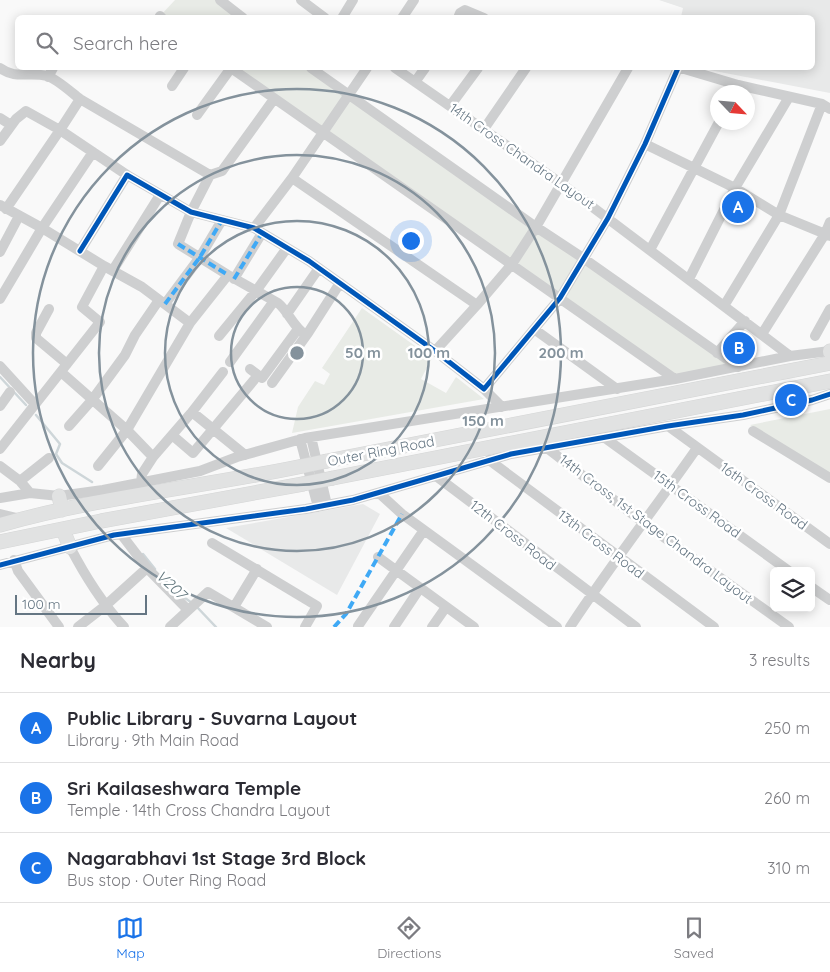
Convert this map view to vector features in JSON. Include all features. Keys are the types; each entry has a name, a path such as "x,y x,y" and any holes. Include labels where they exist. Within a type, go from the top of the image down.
{"highway":[{"name":"Outer Ring Road","path":"0,525 21,519 60,503 303,466 830,363"},
{"name":"Outer Ring Road","path":"0,542 830,382"},
{"path":"63,530 70,547"}],"street":[{"path":"220,0 240,15"},
{"path":"301,0 321,15"},
{"path":"344,15 354,0"},
{"path":"404,15 414,0"},
{"path":"461,14 471,0"},
{"path":"0,68 9,75 51,72 80,99 210,175"},
{"path":"172,86 183,70"},
{"path":"197,115 230,70"},
{"path":"234,70 675,379"},
{"path":"314,70 738,367"},
{"path":"98,466 127,430 190,323 231,277 292,178 366,70"},
{"name":"14th Cross Chandra Layout","path":"398,70 562,184 790,356"},
{"path":"415,82 424,70"},
{"path":"450,106 477,70"},
{"path":"484,129 525,70"},
{"path":"435,351 512,264 562,184 627,70"},
{"path":"484,389 560,298 608,218 645,144 678,70"},
{"path":"684,70 725,85"},
{"path":"724,306 779,215 826,107 789,96 755,92"},
{"path":"689,279 735,188 789,96"},
{"path":"80,99 60,130 3,207 142,287 190,323"},
{"path":"274,99 222,171 210,175 191,212 178,244 274,301 281,306 302,332"},
{"path":"0,141 16,119 26,112 60,130 127,175 191,212 258,231 319,268 435,351 484,389 502,406"},
{"path":"0,118 11,126"},
{"path":"650,250 715,130"},
{"path":"645,144 735,188 779,215 827,235"},
{"path":"0,299 42,228 93,152"},
{"path":"80,251 127,175"},
{"path":"292,178 477,305"},
{"path":"0,450 100,322 82,307 160,195"},
{"path":"0,252 19,216"},
{"path":"69,426 92,400 125,355 135,335 200,257 222,220"},
{"path":"762,334 827,235 830,222"},
{"path":"219,336 256,291 287,248"},
{"path":"287,314 319,268"},
{"path":"250,369 262,378 302,332 340,283"},
{"path":"230,362 274,301"},
{"path":"49,309 36,333 36,338 92,400 127,430 154,457"},
{"path":"815,336 830,309"},
{"path":"717,352 745,321"},
{"path":"534,329 616,389"},
{"path":"272,383 302,332"},
{"path":"0,498 30,493 60,503 98,491 200,471 245,455 300,439 616,389 790,356 830,351"},
{"path":"0,366 31,400"},
{"path":"141,482 142,474 154,457 223,372"},
{"path":"172,435 193,453 254,380"},
{"path":"0,406 10,392"},
{"path":"0,565 124,534 322,506 379,493 511,454 668,426 743,415 812,400 830,394"},
{"path":"192,412 245,455"},
{"name":"16th Cross Road","path":"668,426 830,544"},
{"path":"753,431 830,478"},
{"path":"312,437 322,506"},
{"name":"15th Cross Road","path":"605,438 783,567"},
{"path":"300,439 322,506"},
{"name":"14th Cross, 1st Stage Chandra Layout","path":"547,448 644,523 789,627"},
{"path":"570,627 617,557 698,448"},
{"path":"20,481 49,458"},
{"name":"13th Cross Road","path":"488,460 714,627"},
{"path":"0,466 20,481 30,493"},
{"name":"12th Cross Road","path":"436,476 591,595 636,627"},
{"path":"379,493 402,514 557,627"},
{"path":"0,514 21,519"},
{"path":"358,626 424,530"},
{"path":"124,534 147,568 192,607"},
{"path":"212,543 317,606 306,627"},
{"path":"70,547 80,568 105,606 124,627"},
{"path":"378,557 474,627"},
{"path":"14,560 18,571 59,627"},
{"path":"78,627 105,606 147,568"},
{"path":"234,607 257,569"},
{"path":"394,627 420,588"},
{"path":"815,590 830,600"},
{"path":"170,627 208,592 267,627"},
{"path":"432,627 446,607"}],"shaded area":[{"path":"175,0 220,0 240,15 161,15"},
{"path":"659,0 830,0 830,93 709,70 815,70 815,15 681,15 683,8"},
{"path":"234,70 314,70 738,367 675,379"},
{"path":"362,308 432,358 421,379 446,393 456,377 484,399 292,433 298,407 315,381 324,385 330,374 322,368"},
{"path":"830,409 830,475 750,425"},
{"path":"363,504 380,514 337,595 226,528"}],"waterway":[{"name":"V207","path":"0,377 26,405"},
{"name":"V207","path":"36,415 60,444 56,454 62,463 92,482"},
{"name":"V207","path":"143,554 155,569"},
{"name":"V207","path":"178,593 192,603"},
{"name":"V207","path":"196,606 216,627"}],"marked path":[{"path":"165,304 200,257 222,220"},
{"path":"234,279 262,233"},
{"path":"178,244 228,275"},
{"path":"334,627 346,614 402,514"}],"cycle path":[{"path":"80,251 127,175 191,212 254,228 309,261 435,351 484,389 560,298 608,218 645,144 677,70"},
{"path":"0,565 114,535 306,509 353,500 511,454 668,426 743,415 812,400 830,394"}],"place":[{"name":"Public Library - Suvarna Layout","path":"738,207"},
{"name":"Sri Kailaseshwara Temple","path":"739,348"},
{"name":"Nagarabhavi 1st Stage 3rd Block","path":"791,400"}]}
